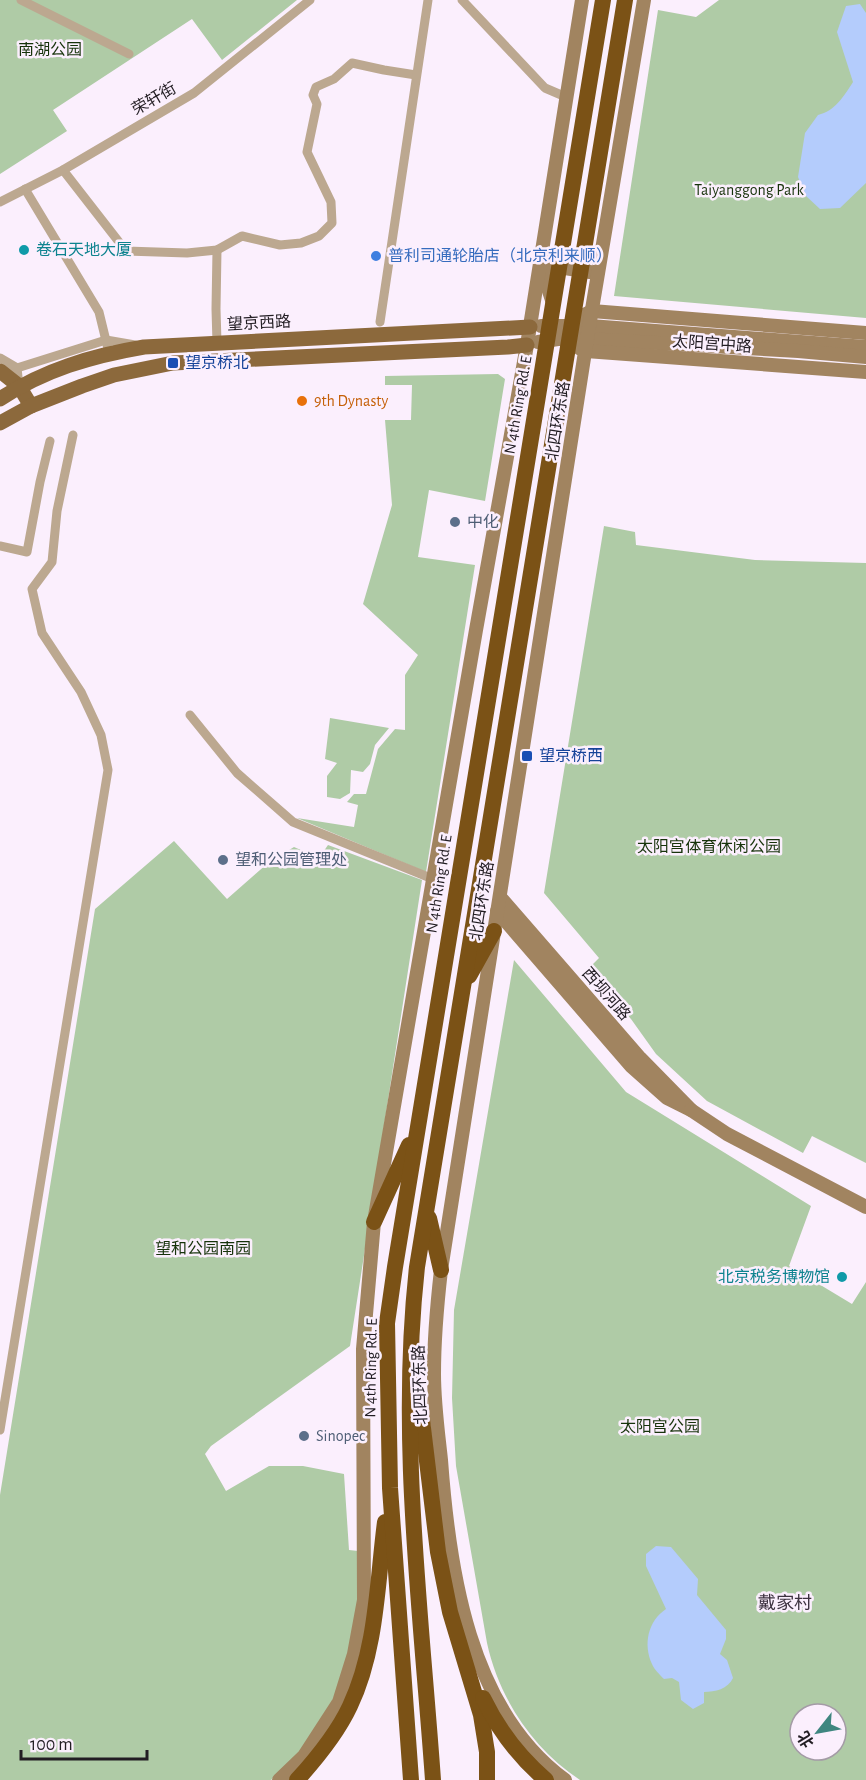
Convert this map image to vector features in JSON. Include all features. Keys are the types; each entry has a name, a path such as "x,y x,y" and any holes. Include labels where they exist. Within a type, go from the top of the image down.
{"highway":[{"name":"N 4th Ring Rd. E","path":"411,1780 390,1488 387,1323 603,0"},
{"path":"433,1780 411,1485 410,1324 426,1209 625,0"},
{"path":"463,987 494,931"},
{"path":"374,1222 418,1125"},
{"path":"426,1209 441,1270"},
{"path":"410,1324 438,1552 450,1612 481,1715 487,1752 487,1780"},
{"path":"297,1780 322,1753 350,1706 366,1661 375,1615 390,1488"},
{"path":"469,1672 488,1710 512,1743 546,1780"}],"main road":[{"name":"望京西路","path":"1,397 19,386 107,346 144,347 530,327"},
{"path":"0,423 31,406 114,375 173,363 377,355 527,345"},
{"path":"0,370 19,386 31,406"},
{"path":"1,397 14,415"}],"street":[{"path":"21,0 129,54"},
{"name":"荣轩街","path":"0,201 63,170 194,93 310,0"},
{"path":"380,322 428,0"},
{"path":"462,0 545,88 566,97"},
{"path":"279,1780 304,1756 339,1702 354,1654 364,1600 363,1349 374,1222 527,345 582,0"},
{"name":"北四环东路","path":"565,1780 532,1749 511,1724 493,1691 468,1628 452,1562 445,1518 434,1376 436,1316 441,1270 579,393 644,0"},
{"path":"63,170 126,251 217,250 242,236 280,244 301,243 319,236 332,223 331,202 307,152 317,104 313,95 316,87 334,79 352,63 416,75"},
{"path":"0,370 107,346 99,312 25,189"},
{"path":"217,250 217,343"},
{"path":"540,264 598,274"},
{"path":"520,382 579,393 540,264"},
{"name":"太阳宫中路","path":"559,332 592,311 866,333"},
{"path":"530,327 588,338"},
{"path":"527,345 559,332"},
{"path":"816,343 852,332"},
{"name":"太阳宫中路","path":"588,338 816,343 866,347"},
{"name":"太阳宫中路","path":"588,338 866,357"},
{"name":"太阳宫中路","path":"588,338 866,372"},
{"path":"798,351 846,371"},
{"path":"0,358 16,368 19,386"},
{"path":"0,1430 108,770 101,735 81,692 42,633 32,589 52,562 57,511 73,435"},
{"path":"0,546 27,552 50,441"},
{"path":"190,715 237,773 292,822 433,879"},
{"name":"西坝河路","path":"499,904 631,1066 667,1098 691,1110 727,1134 866,1207"}],"green space":[{"name":"南湖公园","path":"0,0 297,0 222,60 192,19 53,110 67,131 0,174"},
{"name":"Taiyanggong Park","path":"719,0 866,0 866,318 614,296 658,10 696,17"},
{"path":"498,374 505,379 485,501 429,490 418,557 475,565 426,872 297,818 354,827 358,805 347,802 354,794 366,794 378,749 395,729 405,730 405,675 418,655 363,604 392,505 385,420 411,420 412,385 385,385 385,376"},
{"name":"太阳宫体育休闲公园","path":"604,526 635,532 636,545 755,560 866,563 866,1163 812,1136 803,1153 707,1101 656,1054 631,1019 586,971 599,958 544,893"},
{"path":"330,718 389,728 375,745 370,764 363,772 351,770 350,793 340,799 327,797 327,776 337,763 325,759"},
{"name":"望和公园南园","path":"174,841 227,899 268,863 294,847 319,858 328,845 422,880 350,1346 211,1446 205,1454 226,1491 269,1466 303,1466 344,1474 349,1550 358,1551 358,1612 351,1656 331,1704 306,1746 271,1780 0,1780 0,1495 95,909"},
{"name":"太阳宫公园","path":"514,960 626,1092 811,1206 789,1266 852,1304 866,1282 866,1780 580,1780 547,1753 520,1720 509,1702 492,1663 456,1466 452,1398 454,1310"}],"water":[{"path":"860,4 866,13 866,183 840,208 820,209 806,196 798,177 805,133 818,115 829,110 838,102 853,82 837,32 846,6"},
{"path":"656,1546 671,1547 698,1579 697,1595 726,1630 726,1639 720,1654 727,1660 733,1678 721,1689 704,1692 704,1703 693,1709 681,1700 679,1682 672,1678 664,1679 654,1668 649,1656 648,1641 651,1626 666,1609 646,1566 646,1554"}],"place":[{"name":"卷石天地大厦","path":"24,250"},
{"name":"普利司通轮胎店（北京利来顺）","path":"376,256"},
{"name":"望京桥北","path":"173,363"},
{"name":"9th Dynasty","path":"302,401"},
{"name":"中化","path":"455,522"},
{"name":"望京桥西","path":"527,756"},
{"name":"望和公园管理处","path":"223,860"},
{"name":"北京税务博物馆","path":"842,1277"},
{"name":"Sinopec","path":"304,1436"}],"district":[{"name":"戴家村","path":"785,1604"}]}
